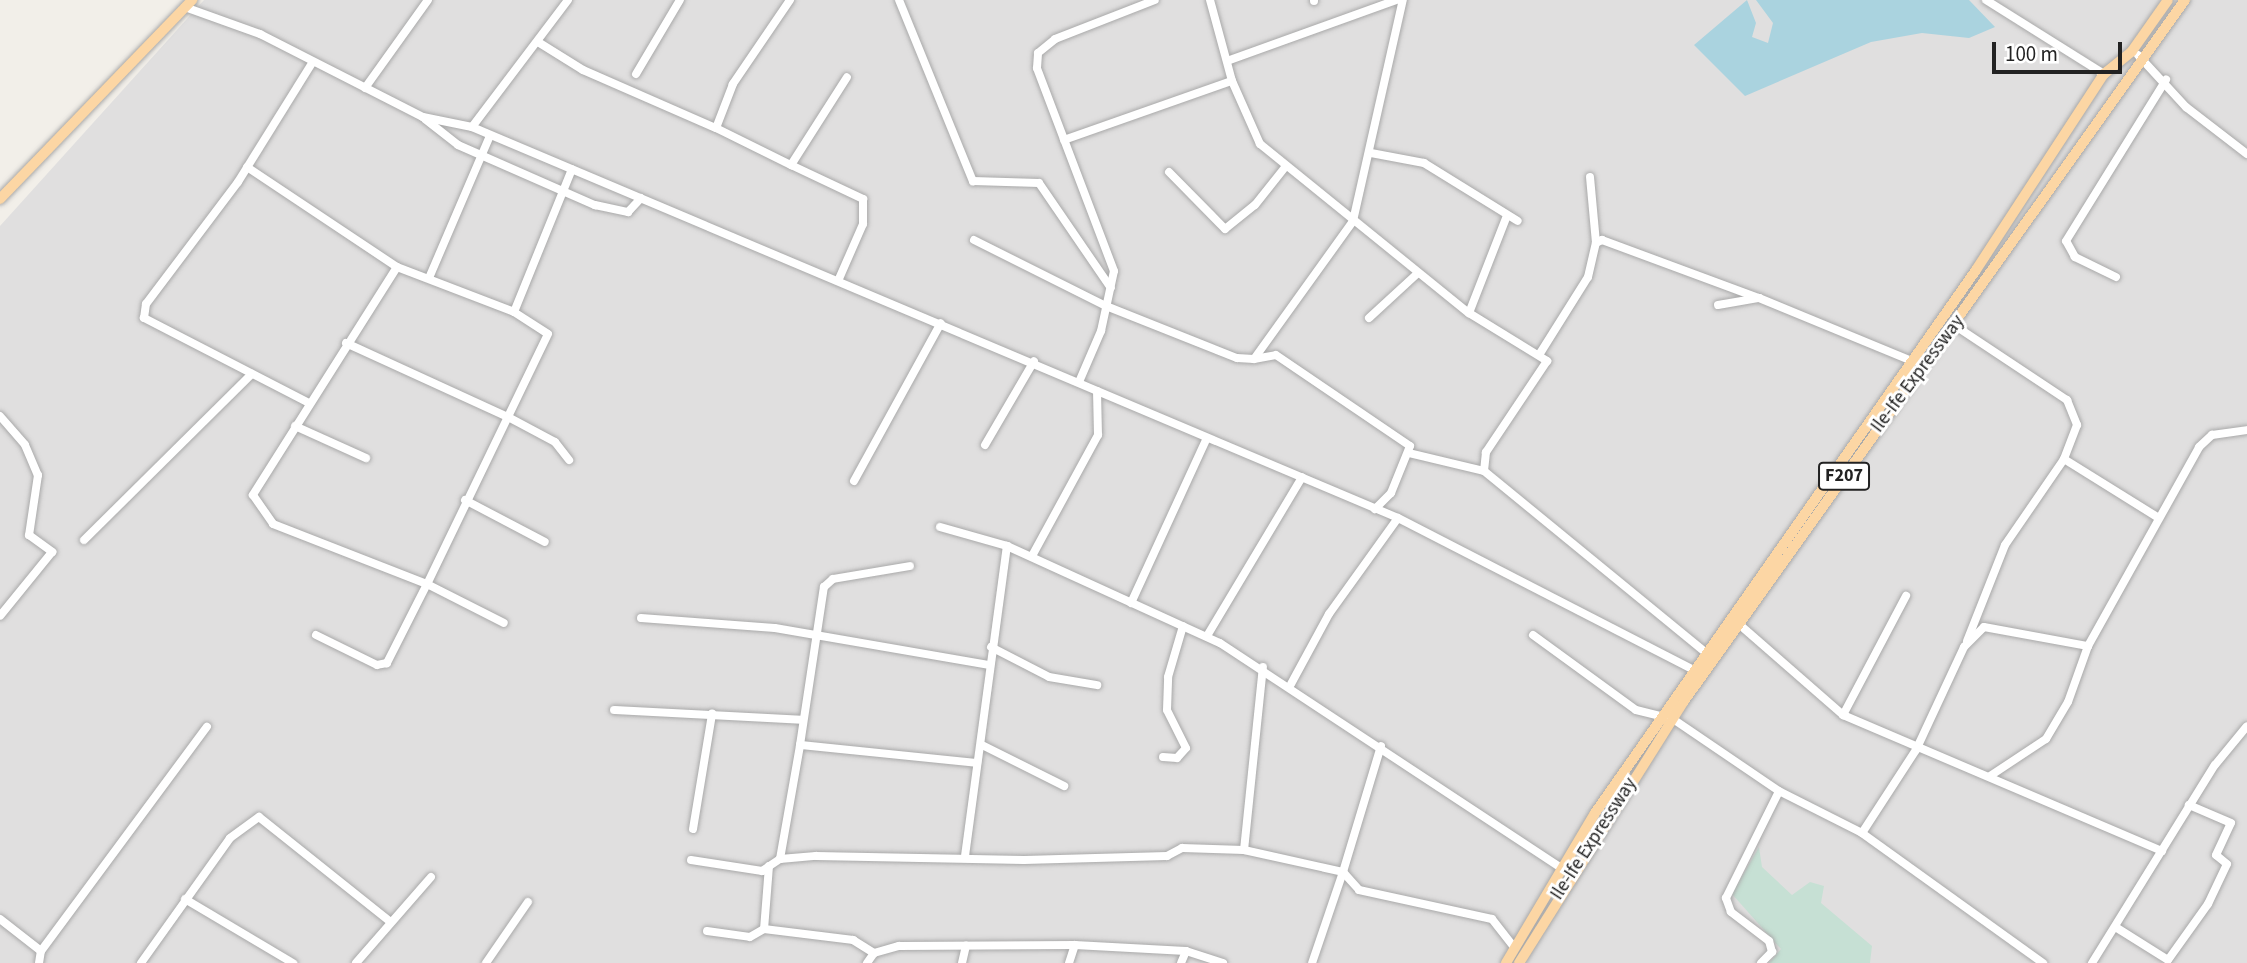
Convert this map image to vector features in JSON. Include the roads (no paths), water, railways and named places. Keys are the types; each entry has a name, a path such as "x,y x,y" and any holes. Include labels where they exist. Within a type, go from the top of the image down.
{"main road":[{"name":"Ile-Ife Expressway","path":"1519,963 1669,718 1693,670 1976,270 2104,74 2132,51 2168,0"},
{"name":"Ile-Ife Expressway","path":"1506,963 1561,868 1740,625 2145,60 2185,0"},
{"path":"0,199 189,4"},
{"path":"2149,26 2161,35"},
{"path":"1976,270 1987,278"},
{"path":"1951,304 1964,313"},
{"path":"1529,920 1539,927"}],"street":[{"path":"365,88 428,0"},
{"path":"472,127 568,0"},
{"path":"636,74 680,0"},
{"path":"716,128 733,84 790,0"},
{"path":"899,0 973,181 984,186 1039,183 1111,288"},
{"path":"1079,382 1111,288 1111,256 1037,68 1038,53 1055,39 1155,0"},
{"path":"1210,0 1232,81 1253,135 1286,166 1469,313 1539,355 1547,366 1486,452 1484,471"},
{"path":"1227,61 1396,0"},
{"path":"1254,359 1353,221 1371,153 1403,0"},
{"path":"1986,0 2104,74"},
{"path":"189,4 260,34 312,63 423,117 481,156 616,211 628,212 641,198"},
{"path":"538,42 583,70 716,128 863,199 863,224 838,281"},
{"path":"2132,51 2166,80 2186,107 2247,153"},
{"path":"309,403 144,318 146,304 247,167 312,63"},
{"path":"791,165 847,77"},
{"path":"2116,277 2076,257 2066,241 2166,80"},
{"path":"1064,140 1232,81"},
{"path":"423,117 472,127 489,138 572,169 1034,361 1206,440 1398,518 1693,670"},
{"path":"429,278 489,138"},
{"path":"1371,153 1424,163 1506,218 1518,220"},
{"path":"1169,172 1225,229 1255,205 1286,166"},
{"path":"247,167 397,267 514,312 548,334 510,418 465,500 387,663 377,665 316,635"},
{"path":"514,312 572,169"},
{"path":"1539,355 1588,277 1595,243 1590,177"},
{"path":"1469,313 1506,218"},
{"path":"974,240 1106,306 1237,358 1254,359 1276,355 1404,441 1409,453 1391,493 1375,509"},
{"path":"1595,243 1618,244 1912,360"},
{"path":"397,267 346,343 253,495 256,505 272,524 427,584 504,623"},
{"path":"1369,318 1418,272"},
{"path":"1718,305 1759,298"},
{"path":"854,481 941,323"},
{"path":"1862,832 1916,750 1964,647 2005,545 2064,460 2077,425 2067,400 1954,325"},
{"path":"346,343 510,418 555,442 569,460"},
{"path":"985,445 1034,361"},
{"path":"84,540 252,374"},
{"path":"1032,556 1098,435 1097,391"},
{"path":"0,416 25,445 38,475 29,535 52,552 0,615"},
{"path":"295,426 366,458"},
{"path":"1990,776 2046,739 2068,702 2088,646 2157,516 2212,435 2247,430"},
{"path":"1131,603 1206,440"},
{"path":"1409,453 1484,471 1706,653"},
{"path":"2064,460 2157,516"},
{"path":"1206,636 1302,477"},
{"path":"465,500 545,542"},
{"path":"1291,684 1329,614 1398,518"},
{"path":"940,527 1032,556 1206,636 1263,667 1561,868"},
{"path":"965,856 982,744 991,647 1007,546"},
{"path":"780,859 800,745 813,634 824,587 833,579 910,566"},
{"path":"1843,715 1906,596"},
{"path":"641,618 813,634 990,665"},
{"path":"1740,625 1843,715 1916,750 1990,776 2162,851"},
{"path":"1163,757 1177,758 1186,748 1167,710 1168,677 1183,626"},
{"path":"1964,647 1984,626 2088,646"},
{"path":"1532,635 1636,710 1669,718 1779,791 1862,832 2043,963"},
{"path":"991,647 1049,677 1097,685"},
{"path":"1244,850 1263,667"},
{"path":"614,709 802,720"},
{"path":"693,829 712,714"},
{"path":"2092,963 2117,928 2189,805 2247,726"},
{"path":"39,963 41,951 207,727"},
{"path":"982,744 1065,786"},
{"path":"800,745 977,763"},
{"path":"1312,963 1381,746"},
{"path":"1761,963 1772,952 1769,941 1731,912 1726,898 1779,791"},
{"path":"2117,928 2168,960 2207,904 2227,864 2216,855 2231,823 2189,805"},
{"path":"141,963 230,838 259,817 388,920"},
{"path":"691,860 730,870 769,866 780,859 1244,850 1343,872 1359,890 1492,919 1515,948"},
{"path":"764,929 769,866"},
{"path":"356,963 388,920 431,877"},
{"path":"185,899 293,963"},
{"path":"486,963 528,902"},
{"path":"0,919 41,951"},
{"path":"707,931 750,937 764,929 853,940 874,953 966,945 1075,945 1186,951 1223,963"},
{"path":"962,963 966,945"},
{"path":"1069,963 1075,945"},
{"path":"1181,963 1186,951"},
{"path":"867,963 874,953"}],"water":[{"path":"1747,0 1756,23 1752,37 1768,43 1773,23 1756,0 1969,0 1995,27 1969,38 1922,33 1871,42 1745,96 1694,45"}]}
